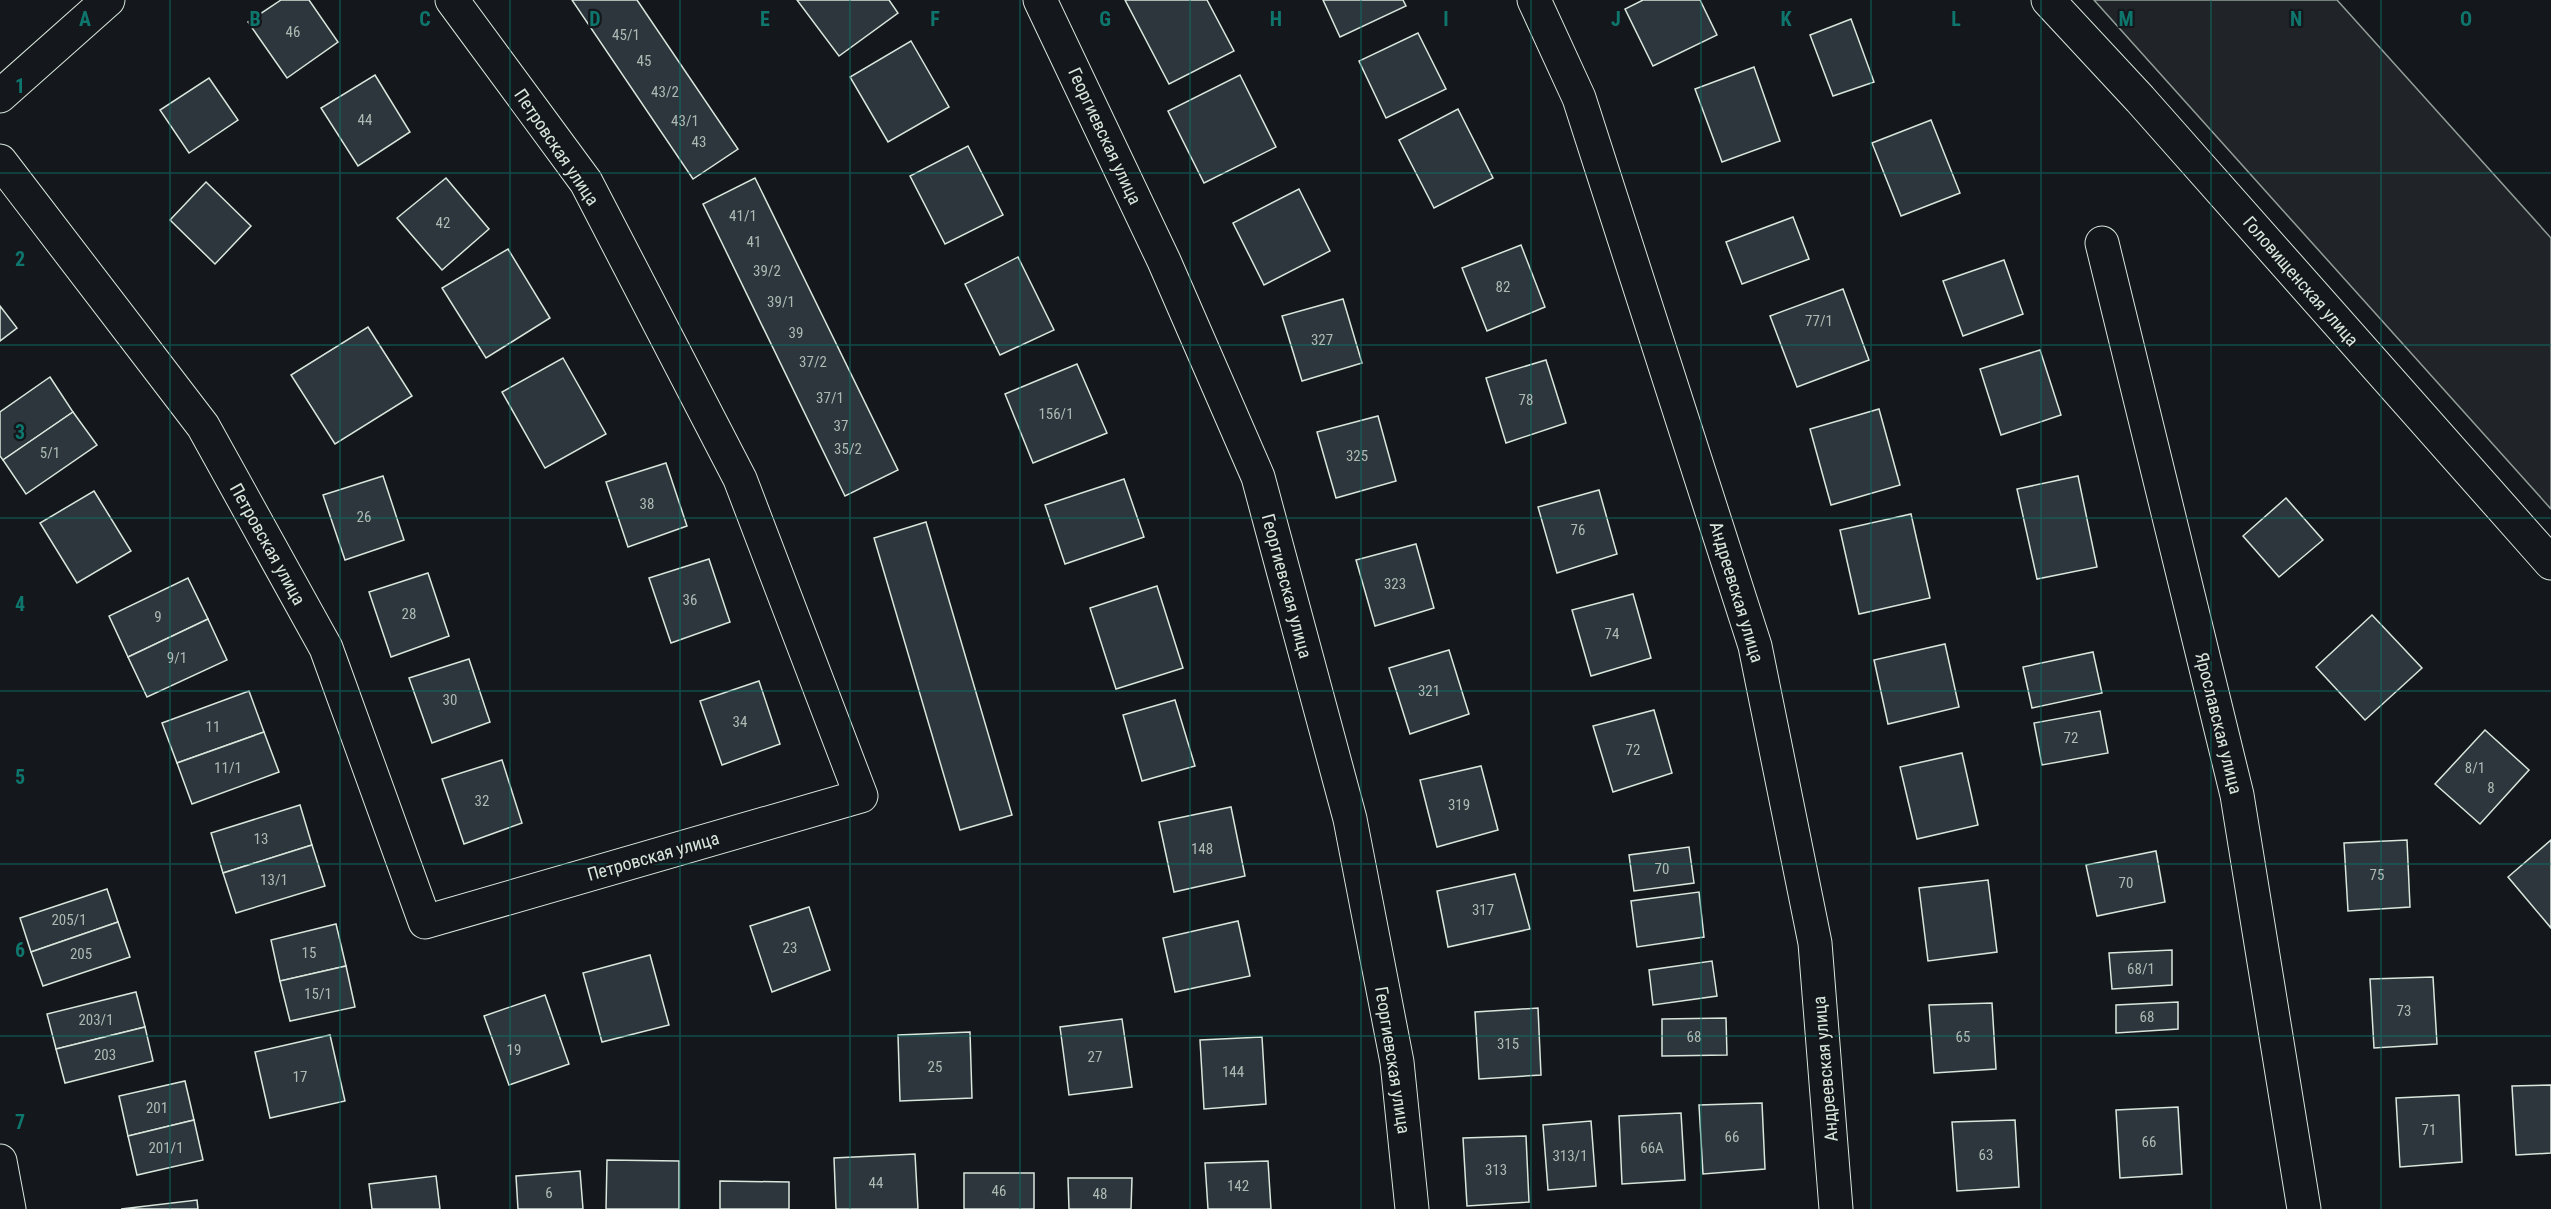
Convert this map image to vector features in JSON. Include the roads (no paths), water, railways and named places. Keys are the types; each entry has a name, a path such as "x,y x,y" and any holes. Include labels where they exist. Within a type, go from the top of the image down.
{"street":[{"path":"0,96 108,0"},
{"name":"Петровская улица","path":"0,161 203,426 220,456 326,648 425,922 861,796 740,479 586,182 452,0"},
{"name":"Георгиевская улица","path":"1040,0 1164,261 1258,477 1350,819 1397,1062 1412,1209"},
{"name":"Андреевская улица","path":"1534,0 1579,98 1755,646 1815,943 1836,1209"},
{"name":"Головищенская улица","path":"2048,0 2140,99 2551,563"},
{"name":"Ярославская улица","path":"2102,243 2237,795 2304,1209"},
{"path":"0,1161 9,1209"}]}
